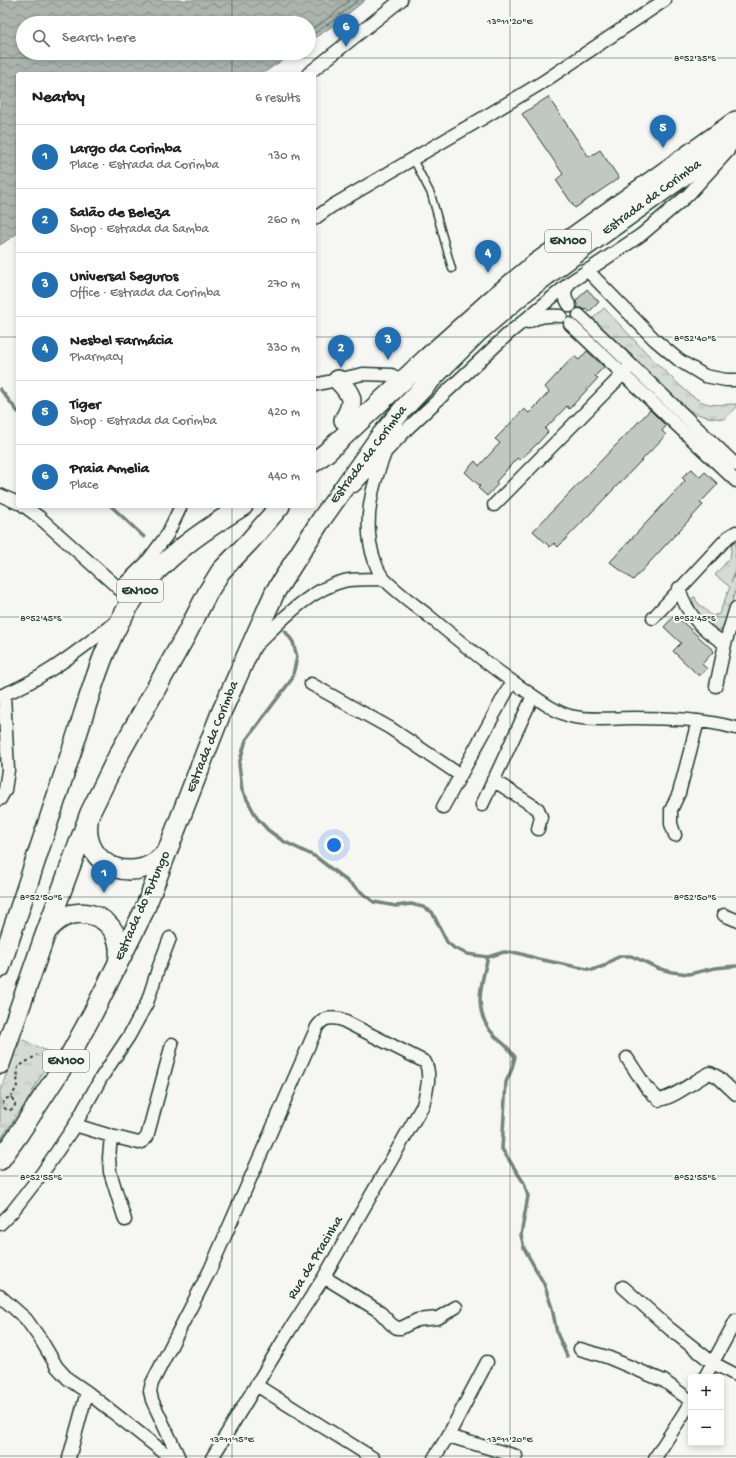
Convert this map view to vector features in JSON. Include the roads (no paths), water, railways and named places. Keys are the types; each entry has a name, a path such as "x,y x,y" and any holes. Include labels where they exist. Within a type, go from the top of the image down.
{"main road":[{"name":"Estrada da Corimba","path":"316,460 495,297 535,264 736,121"},
{"name":"Estrada da Corimba","path":"170,845 221,712 275,592 321,520 379,438 438,371 478,332 527,290 736,138"},
{"name":"Estrada da Corimba","path":"316,449 325,438 392,375 491,287 545,248 573,230 602,216"},
{"name":"EN100","path":"338,380 347,389 352,399 350,410 344,420"},
{"name":"EN100","path":"0,968 105,652 119,623 137,595 156,571 180,549 240,508"},
{"path":"0,1064 90,813 118,756 220,571 249,542 278,508"},
{"path":"90,813 87,826 92,847 100,858 115,868 132,871 146,868 163,856 170,845"},
{"name":"Estrada do Futungo","path":"117,967 144,911 170,845"},
{"path":"44,938 55,922 66,915 79,913 95,916 109,925 116,936 120,948 117,967"},
{"name":"EN100","path":"0,1160 18,1136 69,1057 117,967"}],"street":[{"path":"311,72 401,0"},
{"path":"316,217 543,82 665,0"},
{"path":"321,520 413,423 508,334 572,281 641,236 688,195 736,142"},
{"path":"587,270 655,340 680,361 705,376 726,380 736,380"},
{"path":"570,306 565,298 565,294 566,288 572,281"},
{"path":"508,334 538,317 550,315 561,316"},
{"path":"579,315 736,465"},
{"path":"570,324 736,480"},
{"path":"494,505 632,365"},
{"path":"316,385 363,374 392,375"},
{"path":"316,377 338,380"},
{"path":"404,408 384,455 372,492 369,519 371,545 375,563 384,579 512,682 552,708 571,716 592,718 675,718 736,728"},
{"path":"0,495 16,502"},
{"path":"0,799 5,790 8,770 2,696 45,674 68,659 122,616 126,605 124,593 39,517 27,508"},
{"path":"119,589 146,563 167,535 180,508"},
{"path":"653,618 679,588 733,533"},
{"path":"249,652 289,614 329,586 346,581 384,579"},
{"path":"679,588 683,601 694,619 710,634 725,644"},
{"path":"716,686 725,644 736,608"},
{"path":"443,807 512,682"},
{"path":"311,684 390,728 460,775"},
{"path":"482,805 533,696"},
{"path":"675,835 671,824 671,810 679,793 698,721"},
{"path":"493,780 538,809 541,817 538,829"},
{"path":"724,915 736,920"},
{"path":"0,1224 12,1212 43,1172 75,1125 101,1078 129,1036 147,1003 170,938"},
{"name":"Rua da Pracinha","path":"179,1458 152,1400 150,1390 152,1383 210,1270 317,1027 320,1022 325,1019 340,1019 421,1059 427,1066 428,1081 423,1105 324,1277 212,1458"},
{"path":"75,1125 139,1143 143,1141 147,1137 172,1044"},
{"path":"627,1058 646,1087 659,1100 674,1095 710,1073 718,1077 736,1094"},
{"path":"111,1136 109,1158 110,1172 125,1220"},
{"path":"324,1277 379,1311 396,1328 401,1328 416,1320 438,1318 456,1307"},
{"path":"623,1287 670,1329 713,1363 736,1375"},
{"path":"0,1296 30,1324 60,1371 68,1379 87,1392 171,1458"},
{"path":"708,1374 736,1320"},
{"path":"580,1349 607,1357 664,1381 688,1399"},
{"path":"434,1458 448,1436 487,1362"},
{"path":"256,1386 373,1458"},
{"path":"69,1458 87,1392"},
{"path":"655,1458 688,1406"},
{"path":"448,1436 516,1456"}],"lane":[{"path":"413,159 431,194 452,269"}],"water":[{"path":"0,0 365,0 337,23 316,37 316,16 16,16 16,60 283,60 265,72 16,72 16,234 0,245"}],"waterway":[{"path":"0,389 16,409"},
{"path":"113,508 144,537"},
{"path":"285,631 293,642 297,657 292,679 246,740 239,764 242,790 257,818 268,830 283,841 316,857 374,902 396,906 411,904 423,907 432,912 447,942 454,948 467,954 488,957 504,952 518,953 538,959 592,970 604,966 621,956 631,956 657,968 689,974 715,968 736,966"},
{"path":"488,957 480,998 483,1017 487,1026 494,1035 515,1057 506,1082 502,1149 524,1183 528,1196 521,1235 524,1248 544,1284 552,1308 557,1333 567,1356"}],"place":[{"name":"Praia Amelia","path":"346,47"},
{"name":"Tiger","path":"663,148"},
{"name":"Nesbel Farmácia","path":"488,273"},
{"name":"Universal Seguros","path":"388,360"},
{"name":"Salão de Beleza","path":"341,368"},
{"name":"Largo da Corimba","path":"104,893"}]}
